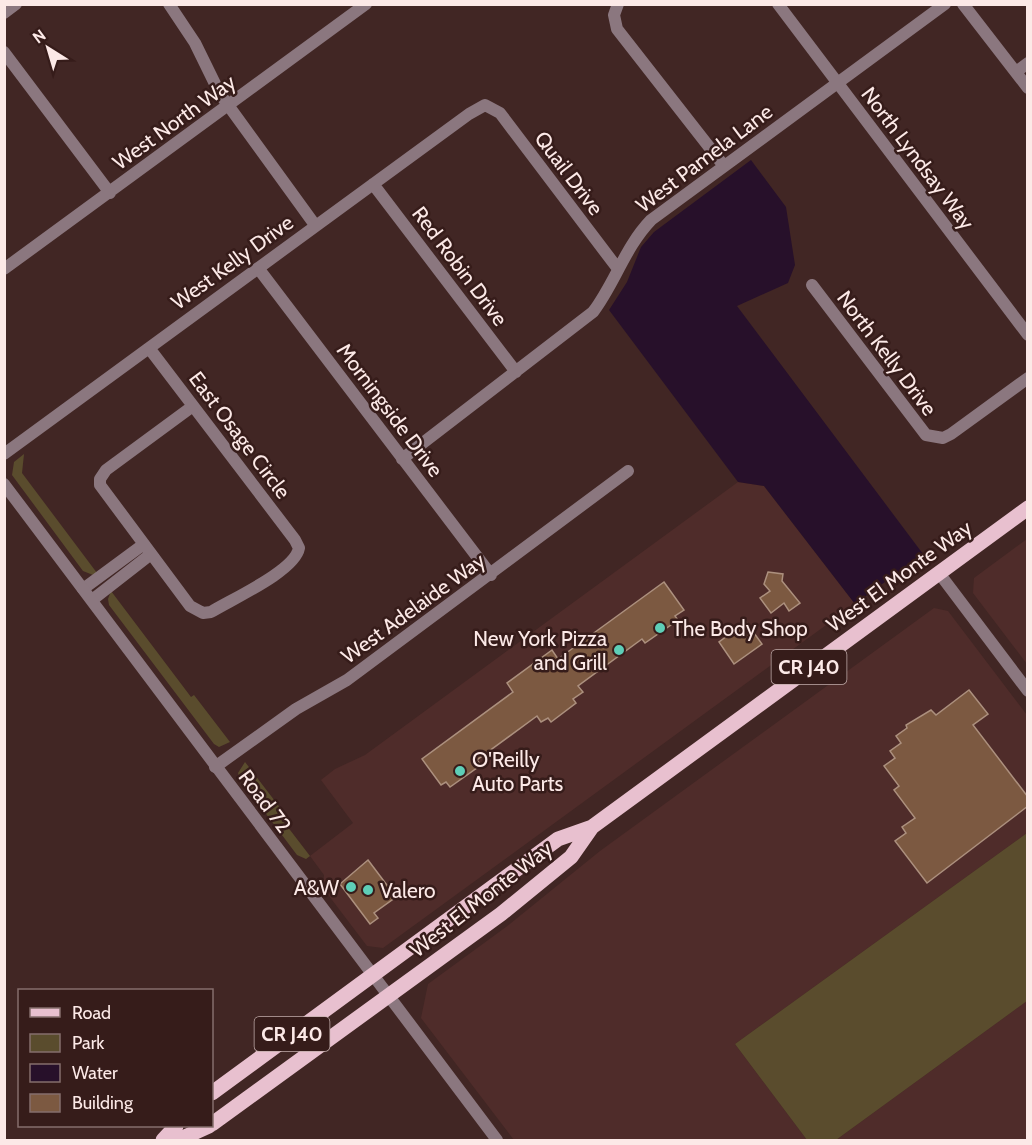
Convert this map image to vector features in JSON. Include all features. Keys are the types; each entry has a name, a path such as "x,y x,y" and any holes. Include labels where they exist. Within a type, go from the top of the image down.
{"main road":[{"name":"West El Monte Way","path":"372,975 558,839 592,827 1028,508"},
{"name":"West El Monte Way","path":"388,996 501,914 571,856 592,827"},
{"name":"CR J40","path":"213,1092 372,975"},
{"name":"CR J40","path":"213,1123 388,996"},
{"path":"163,1140 174,1127"},
{"name":"CR J40","path":"178,1140 206,1127"}],"street":[{"path":"4,13 16,4"},
{"path":"169,4 187,28 212,81 315,225"},
{"name":"West North Way","path":"4,269 366,4"},
{"name":"North Lyndsay Way","path":"778,4 1028,335"},
{"name":"West Pamela Lane","path":"402,459 593,312 605,296 627,249 651,220 945,4"},
{"path":"963,4 1028,88"},
{"path":"616,10 617,29 724,166"},
{"path":"4,52 110,193"},
{"path":"1016,72 1028,63"},
{"name":"West Kelly Drive","path":"4,454 315,225 477,108 485,105"},
{"name":"Quail Drive","path":"485,105 500,113 618,269"},
{"name":"Red Robin Drive","path":"374,184 516,372"},
{"name":"Morningside Drive","path":"258,268 491,575"},
{"name":"North Kelly Drive","path":"812,285 920,430 935,439 951,434 1028,378"},
{"name":"East Osage Circle","path":"147,549 190,606 203,613 211,612 269,578 293,560 298,548 149,348"},
{"path":"147,549 103,490 100,479 106,470 193,406"},
{"name":"West Adelaide Way","path":"215,767 296,709 347,680 628,471"},
{"name":"Road 72","path":"4,484 497,1140"},
{"path":"84,589 147,549"},
{"path":"92,600 147,549"},
{"path":"939,573 1028,691"}],"shaded area":[{"path":"738,482 764,486 855,604 383,948 367,946 323,888 324,875 310,856 353,823 321,780 335,769 365,755"},
{"path":"1027,539 1027,664 973,593 974,578"},
{"path":"934,608 948,611 1027,715 1027,833 735,1044 807,1140 514,1140 421,1018 428,984 506,927 600,851"},
{"path":"1027,1001 1027,1140 836,1140"}],"green space":[{"path":"24,454 22,473 97,573 93,575 83,571 12,475 14,462"},
{"path":"111,591 191,697 194,695 230,742 219,747 214,744 109,605 108,599"},
{"path":"245,762 281,809 277,813 310,856 306,859 297,855 240,779 238,773"},
{"path":"1027,833 1027,1001 836,1140 807,1140 735,1044"}],"water":[{"path":"751,160 786,207 795,265 788,283 737,306 923,554 855,604 764,486 738,482 609,310 627,282 641,247 654,232"}],"building":[{"path":"768,572 783,574 782,581 800,603 789,611 784,603 771,613 760,598 770,591 764,584"},
{"path":"664,582 684,610 675,616 678,620 645,643 642,639 578,686 583,692 573,699 576,703 551,722 548,718 541,722 537,716 477,760 481,765 450,787 446,782 441,785 422,759 513,692 507,683 552,650 558,659"},
{"path":"746,622 762,644 734,664 719,642"},
{"path":"969,690 988,714 973,725 1028,797 1028,806 927,883 895,841 906,833 902,827 915,818 894,790 899,786 884,766 895,758 890,751 901,743 896,736 907,728 906,725 931,710 936,715"},
{"name":"Valero","path":"368,860 396,897 374,913 378,918 370,924 340,884"}],"place":[{"name":"The Body Shop","path":"660,628"},
{"name":"New York Pizza and Grill","path":"619,650"},
{"name":"O'Reilly Auto Parts","path":"460,771"},
{"name":"A&W","path":"351,887"},
{"name":"Valero","path":"368,890"}]}
